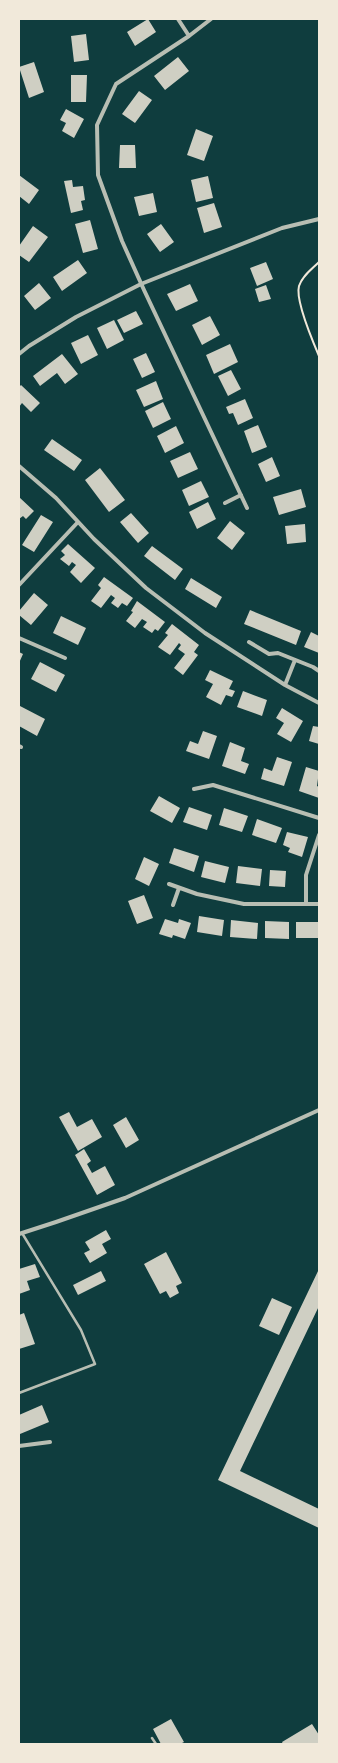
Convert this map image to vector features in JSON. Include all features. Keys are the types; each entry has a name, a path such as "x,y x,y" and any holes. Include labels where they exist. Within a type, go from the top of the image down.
{"street":[{"path":"178,19 189,36"},
{"path":"211,19 189,36 116,84 97,125 98,175 122,240 141,284 247,508"},
{"path":"19,354 29,346 76,317 141,284 282,228 319,219"},
{"path":"19,466 56,498 94,539 146,588 205,633 285,686 319,703"},
{"path":"225,502 241,495"},
{"path":"19,585 78,522"},
{"path":"19,638 65,658"},
{"path":"249,642 269,654 278,653 313,667 319,671"},
{"path":"285,686 295,660"},
{"path":"194,789 213,785 319,818"},
{"path":"306,904 306,875 319,835"},
{"path":"169,884 197,894 244,904 319,904"},
{"path":"173,905 179,888"},
{"path":"21,1233 125,1198 319,1110"},
{"path":"19,1446 50,1442"}],"lane":[{"path":"19,1393 95,1364 81,1330 21,1233"},
{"path":"152,1738 156,1744"}],"path":[{"path":"319,262 305,275 299,284 298,292 299,302 319,356"}],"building":[{"path":"148,19 156,32 135,46 127,32"},
{"path":"86,34 89,60 74,62 71,36"},
{"path":"178,57 189,71 165,90 154,76"},
{"path":"34,62 44,92 29,98 19,67"},
{"path":"71,75 87,75 86,102 71,102"},
{"path":"139,91 152,100 135,123 122,114"},
{"path":"66,109 84,119 74,138 62,131 66,123 60,120"},
{"path":"196,129 213,136 204,161 187,155"},
{"path":"120,145 135,145 136,168 119,168"},
{"path":"19,175 39,190 29,204 19,196"},
{"path":"208,176 213,198 196,202 191,180"},
{"path":"72,180 73,187 83,186 85,200 81,201 83,210 71,213 64,181"},
{"path":"153,193 157,212 139,216 134,197"},
{"path":"214,203 222,227 204,233 197,208"},
{"path":"90,220 98,249 83,253 75,224"},
{"path":"161,224 174,242 160,252 147,234"},
{"path":"33,226 48,237 29,262 19,255 19,246"},
{"path":"78,260 87,273 62,291 53,277"},
{"path":"266,262 273,279 257,286 250,268"},
{"path":"39,283 51,298 35,310 24,296"},
{"path":"190,284 198,301 176,311 167,294"},
{"path":"266,285 271,299 259,302 255,289"},
{"path":"136,311 143,324 124,333 117,320"},
{"path":"210,316 220,335 202,345 192,325"},
{"path":"114,320 124,340 107,349 97,328"},
{"path":"88,335 98,355 81,364 71,343"},
{"path":"230,344 238,362 214,374 206,355"},
{"path":"146,353 155,372 142,378 133,359"},
{"path":"62,354 78,374 65,384 57,373 40,386 33,376"},
{"path":"231,370 241,389 228,396 218,376"},
{"path":"156,381 163,399 144,407 136,390"},
{"path":"21,385 40,403 31,412 22,403 19,407 19,387"},
{"path":"245,399 253,418 238,425 233,413 229,414 226,407"},
{"path":"163,402 171,419 153,428 145,411"},
{"path":"258,425 267,447 252,453 244,431"},
{"path":"176,426 184,443 165,453 157,436"},
{"path":"52,439 82,460 74,471 44,450"},
{"path":"190,452 198,469 178,478 170,461"},
{"path":"272,457 280,476 266,482 258,464"},
{"path":"100,468 125,500 109,512 85,480"},
{"path":"201,481 209,497 189,506 182,490"},
{"path":"301,489 306,507 279,515 273,497"},
{"path":"19,497 34,511 26,519 23,516 19,519"},
{"path":"208,502 216,519 197,529 189,512"},
{"path":"131,513 149,533 138,543 120,522"},
{"path":"41,515 53,522 34,552 22,545"},
{"path":"230,521 245,533 232,550 217,538"},
{"path":"305,524 306,542 287,544 285,526"},
{"path":"68,544 95,568 81,583 70,572 76,565 72,562 69,566 60,559 65,555 61,551"},
{"path":"152,546 183,569 175,580 144,556"},
{"path":"104,577 133,598 127,606 122,603 118,608 111,603 115,598 111,595 101,608 91,601 101,588 98,585"},
{"path":"191,578 222,597 216,608 185,589"},
{"path":"34,593 48,605 31,625 19,615 19,611"},
{"path":"137,601 165,622 158,631 155,629 152,633 143,627 147,622 142,619 135,628 126,621 133,612 131,611"},
{"path":"250,610 301,631 296,645 244,624"},
{"path":"61,616 86,628 78,645 53,633"},
{"path":"172,624 199,645 194,652 198,655 183,675 174,668 185,654 178,649 181,645 179,643 170,655 158,647 168,635 165,633"},
{"path":"311,632 319,636 319,653 304,647"},
{"path":"19,652 23,654 19,663"},
{"path":"40,662 65,675 56,692 31,679"},
{"path":"210,670 233,681 229,689 235,691 232,697 226,695 221,705 206,697 213,684 205,680"},
{"path":"243,691 267,700 262,716 237,707"},
{"path":"20,706 45,719 37,736 19,726"},
{"path":"282,708 303,721 291,742 277,734 284,723 276,718"},
{"path":"313,726 319,727 319,744 309,741"},
{"path":"203,731 217,736 209,759 186,751 190,741 198,744"},
{"path":"230,742 245,748 241,761 249,764 245,774 222,766"},
{"path":"277,757 292,762 284,786 261,779 264,768 272,771"},
{"path":"306,767 319,771 317,786 319,787 319,798 299,791"},
{"path":"159,796 180,808 172,823 150,811"},
{"path":"189,807 212,815 207,830 183,822"},
{"path":"224,808 248,816 242,832 219,825"},
{"path":"257,819 282,828 276,843 252,835"},
{"path":"287,832 308,837 302,857 288,852 290,848 283,845"},
{"path":"174,848 199,856 194,872 169,863"},
{"path":"144,857 159,864 149,886 135,879"},
{"path":"205,861 229,867 225,883 201,877"},
{"path":"238,866 262,869 260,886 236,883"},
{"path":"270,870 286,871 285,887 269,886"},
{"path":"144,895 153,918 137,924 128,901"},
{"path":"199,916 224,920 222,936 197,932"},
{"path":"165,919 178,923 179,919 191,923 185,939 173,935 172,938 159,934"},
{"path":"231,920 258,923 257,939 230,937"},
{"path":"265,921 289,922 289,939 265,938"},
{"path":"296,922 319,922 319,938 296,938"},
{"path":"69,1112 77,1127 92,1119 102,1137 78,1151 59,1117"},
{"path":"126,1117 139,1140 126,1148 113,1125"},
{"path":"84,1149 91,1161 87,1164 92,1173 105,1166 115,1185 97,1195 75,1155"},
{"path":"106,1230 111,1239 102,1244 107,1253 90,1263 84,1253 90,1250 85,1242"},
{"path":"166,1252 182,1283 176,1286 179,1293 170,1298 166,1291 160,1294 144,1264"},
{"path":"35,1264 40,1277 27,1281 30,1290 19,1294 19,1269"},
{"path":"319,1269 319,1306 240,1471 319,1509 319,1528 218,1480"},
{"path":"101,1271 106,1281 78,1295 73,1285"},
{"path":"272,1298 292,1307 279,1335 259,1326"},
{"path":"24,1313 35,1344 19,1349 19,1315"},
{"path":"42,1405 49,1422 20,1434 19,1415"},
{"path":"171,1719 184,1742 180,1744 161,1744 153,1729"},
{"path":"312,1724 319,1735 319,1744 283,1744 282,1742"}]}
